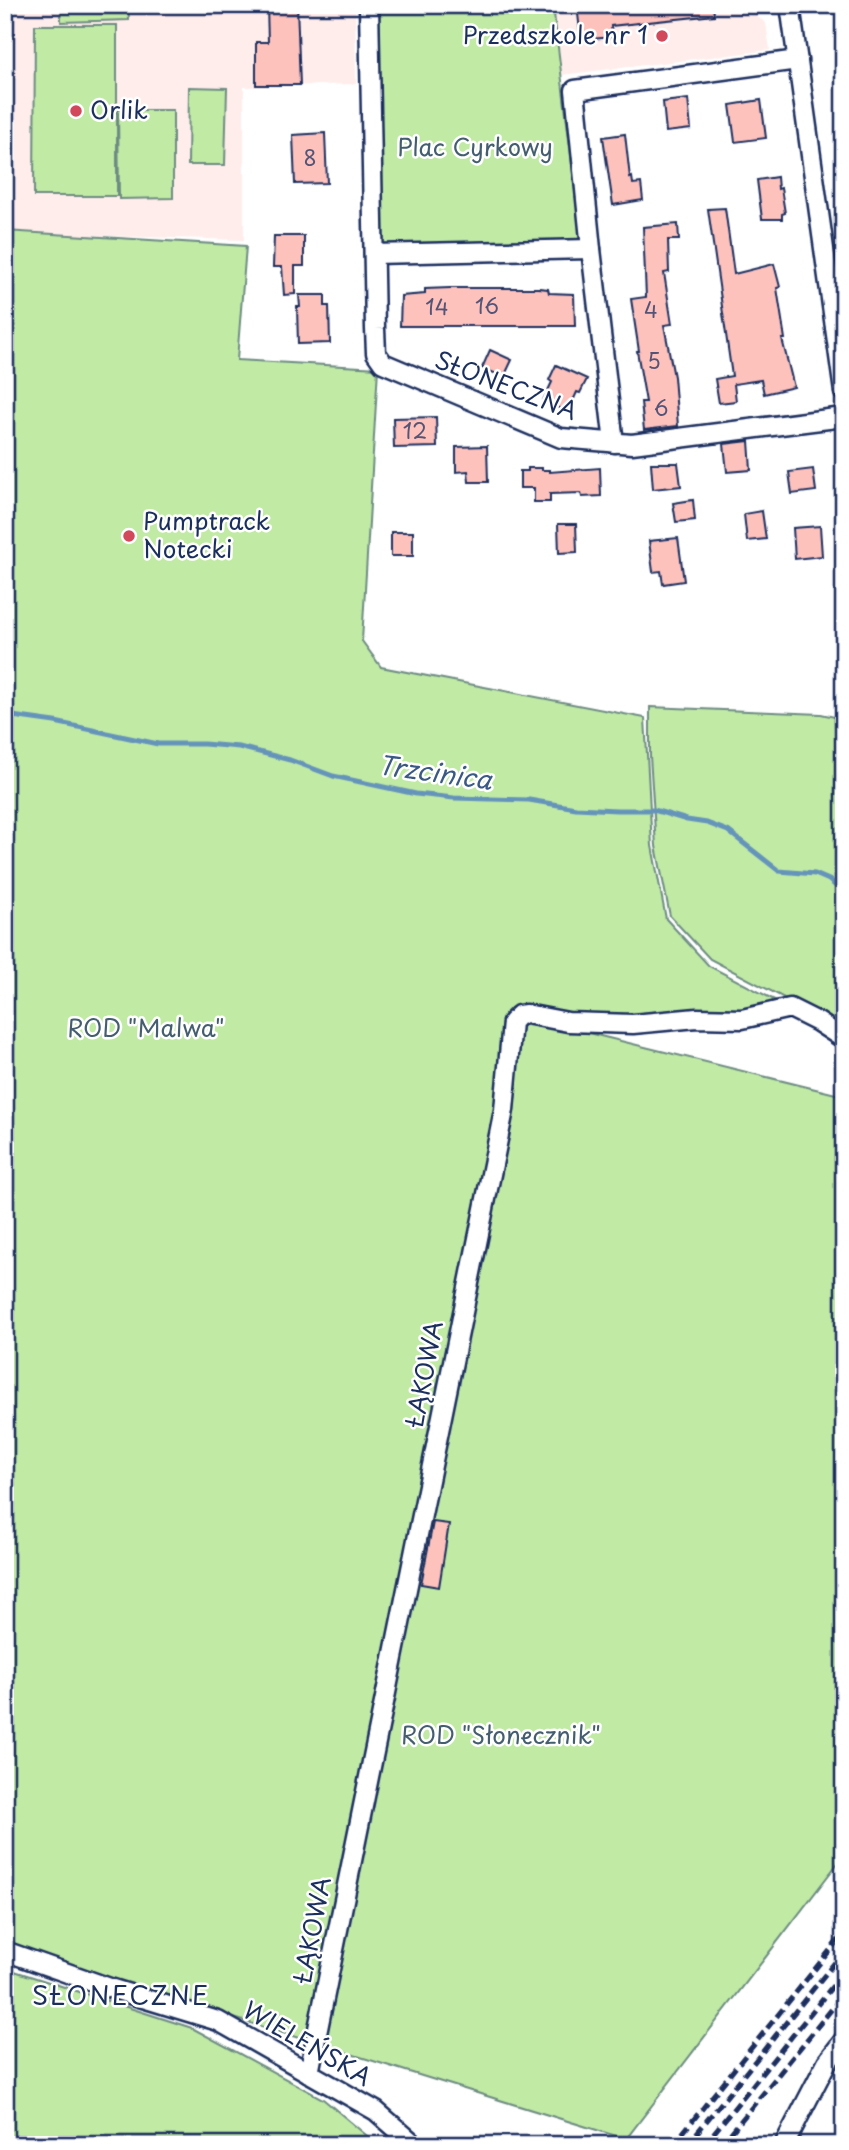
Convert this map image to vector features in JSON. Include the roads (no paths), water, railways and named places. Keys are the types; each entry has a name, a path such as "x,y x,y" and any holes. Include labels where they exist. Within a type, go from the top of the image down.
{"street":[{"path":"369,5 374,254 591,249"},
{"path":"790,5 844,392"},
{"name":"SŁONECZNA","path":"614,443 575,90 798,60"},
{"name":"SŁONECZNA","path":"374,254 376,353 383,363 561,438 632,444 844,417"},
{"name":"ŁĄKOWA","path":"309,2073 504,1110 512,1022 519,1015 526,1014 603,1024 697,1018 742,1019 790,1008 818,1021 844,1039"},
{"name":"WIELEŃSKA","path":"5,1951 110,1988 218,2021 376,2111 415,2145"},
{"path":"784,2145 827,2062 844,2040"}],"waterway":[{"name":"Trzcinica","path":"5,715 55,722 158,744 239,747 290,760 333,776 416,794 529,800 576,808 654,810 728,831 779,871 815,874 829,880 844,893"}],"railway":[{"path":"673,2145 844,1933"},
{"path":"687,2145 844,1951"},
{"path":"704,2145 844,1972"},
{"path":"721,2145 844,1994"}],"place":[{"name":"Przedszkole nr 1","path":"662,36"},
{"name":"Orlik","path":"76,111"},
{"name":"Pumptrack Notecki","path":"129,536"}],"district":[{"name":"SŁONECZNE","path":"121,1996"}],"park label":[{"name":"Plac Cyrkowy","path":"475,148"},
{"name":"ROD \"Malwa\"","path":"146,1029"},
{"name":"ROD \"Słonecznik\"","path":"501,1736"}]}
